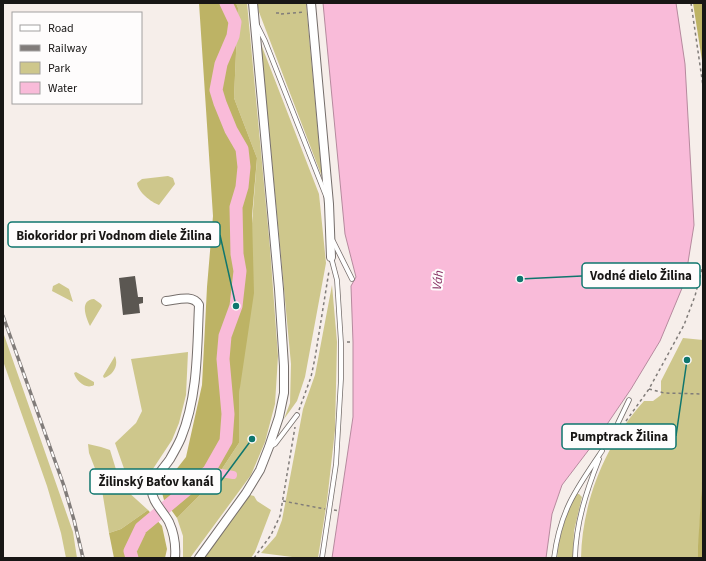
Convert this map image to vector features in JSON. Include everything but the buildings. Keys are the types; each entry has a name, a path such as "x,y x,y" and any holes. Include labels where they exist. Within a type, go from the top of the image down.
{"street":[{"path":"199,558 246,493 260,470 269,447 282,402 284,384 279,289 253,3"},
{"path":"311,7 329,204 331,256"},
{"path":"166,301 191,298 197,301 199,305 192,403 180,439 170,459 154,482 152,488 152,494 173,531 175,558"}],"lane":[{"path":"254,20 266,41 329,204"},
{"path":"331,237 352,279"},
{"path":"322,558 336,464 340,418 341,343 337,280 331,256"},
{"path":"618,431 618,423 629,400"},
{"path":"269,447 275,444 297,415"},
{"path":"554,558 562,522 569,502 602,451"},
{"path":"575,558 578,523 586,493 602,451"},
{"path":"577,488 586,493"}],"path":[{"path":"692,3 703,86"},
{"path":"276,13 280,12 280,14 311,7"},
{"path":"602,451 649,389 684,326 695,296 703,265"},
{"path":"254,558 271,535 280,516 297,415 311,377 315,358 329,271"},
{"path":"649,389 664,393 703,394"},
{"path":"283,501 299,503 299,505 330,509"}],"green space":[{"path":"236,3 247,3 270,248 278,356 275,404 265,442 251,475 190,558 183,558 183,536 177,518 214,481 239,443 239,394 257,158 234,98 238,8"},
{"path":"257,3 306,3 322,177 259,12"},
{"path":"261,44 319,194 326,263 305,377 297,401 284,419 290,403 291,364"},
{"path":"168,176 173,178 175,184 159,205 152,202 145,196 137,183 142,179"},
{"path":"59,283 69,289 73,302 52,291 53,286"},
{"path":"332,285 337,342 335,430 327,501 318,558 300,558 261,553 276,536 282,520 303,409 315,375"},
{"path":"94,299 102,306 90,326 87,319 85,306 89,300"},
{"path":"3,332 73,532 77,558 66,558 61,533 47,486 3,361"},
{"path":"683,338 703,340 703,465 698,558 581,558 582,537 591,494 608,454 630,417 644,401 653,401 661,395 661,381"},
{"path":"188,352 186,395 179,423 172,440 145,481 136,485 128,480 115,443 136,423 142,411 131,359"},
{"path":"115,356 116,367 110,375 104,378 103,376"},
{"path":"76,372 94,382 94,385 85,386 79,382 74,373"},
{"path":"88,444 110,450 118,476 126,490 148,510 121,529 109,533 101,484 89,453"},
{"path":"576,494 579,494 582,497 574,531 573,558 557,558 559,541"},
{"path":"250,495 254,496 257,501 271,510 255,552 251,558 204,558"}],"shaded area":[{"path":"199,3 236,3 238,8 234,98 257,158 252,216 254,293 239,394 239,443 214,481 177,518 164,500 161,489 186,457 202,385 207,287 213,216"},
{"path":"693,3 703,3 703,67"},
{"path":"703,465 703,558 698,558 698,546"},
{"path":"148,510 162,526 167,549 165,558 114,558 109,533 121,529"}],"water":[{"name":"Váh","path":"323,3 676,3 685,64 694,225 685,281 660,341 631,389 597,439 562,485 552,514 546,558 332,558 353,417 351,286 356,277 345,234"}],"waterway":[{"path":"132,558 130,551 141,528 209,471 226,441 228,414 223,359 225,336 236,306 240,271 237,254 236,207 242,187 244,167 242,149 231,130 216,90 221,64 233,36 235,22 226,3"},
{"path":"209,471 233,475"}],"railway":[{"path":"3,316 64,486 83,558"}],"place":[{"name":"Vodné dielo Žilina","path":"520,279"},
{"name":"Biokoridor pri Vodnom diele Žilina","path":"236,306"},
{"name":"Pumptrack Žilina","path":"687,360"},
{"name":"Žilinský Baťov kanál","path":"252,439"}]}
